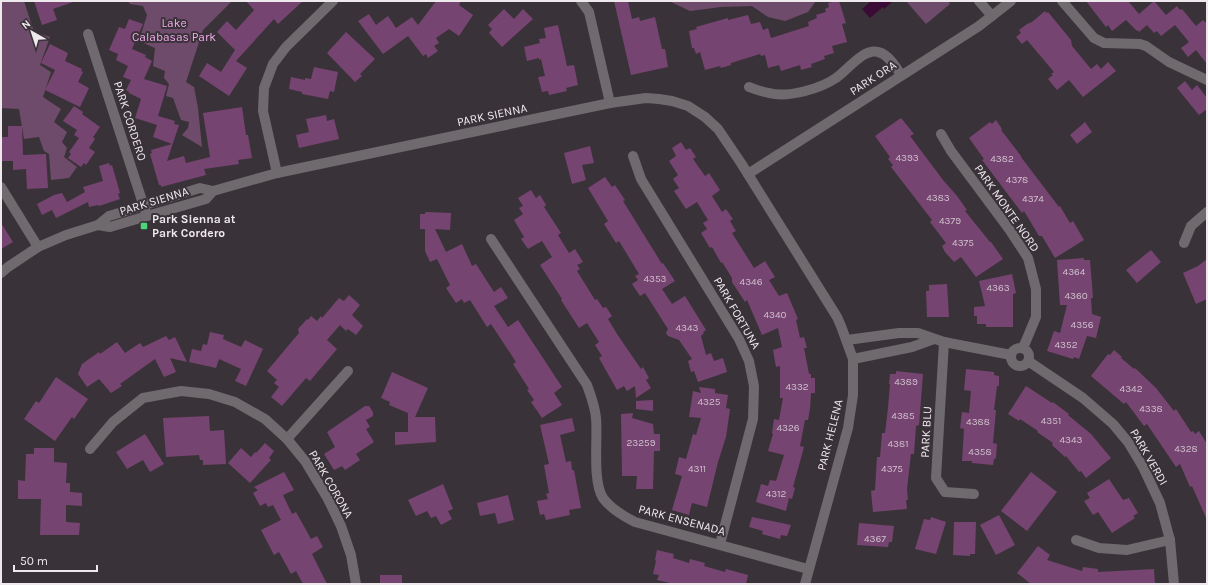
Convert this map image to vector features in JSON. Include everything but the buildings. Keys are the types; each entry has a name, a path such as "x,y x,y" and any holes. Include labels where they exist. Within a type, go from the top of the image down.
{"street":[{"path":"277,173 263,111 264,88 273,64 286,47 333,1"},
{"path":"581,1 589,12 610,103"},
{"path":"979,1 992,16"},
{"name":"PARK ORA","path":"748,174 992,16 1011,1"},
{"path":"1062,1 1094,38 1104,43 1140,44 1146,46 1170,62 1207,80"},
{"name":"PARK CORDERO","path":"88,34 147,216"},
{"path":"748,86 770,94 797,94 819,87 836,78 860,57 870,52 879,52 888,58 901,75"},
{"name":"PARK SIENNA","path":"1,273 38,247 66,235 98,225 109,216 200,188 213,191 277,173 610,103 646,98 672,101 688,106 706,117 718,129 748,174"},
{"name":"PARK MONTE NORD","path":"941,134 951,151 1009,229 1028,258 1036,289 1036,317 1023,348"},
{"name":"PARK FORTUNA","path":"633,156 641,179 739,339 750,361 754,386 754,419 720,544"},
{"name":"PARK HELENA","path":"748,174 837,317 853,359 853,395 848,428 805,584"},
{"path":"1,187 38,247"},
{"name":"PARK SIENNA","path":"98,225 110,227 206,199 213,191"},
{"path":"1184,244 1191,226 1207,212"},
{"name":"PARK ENSENADA","path":"491,239 586,385 593,401 596,417 598,484 603,497 612,508 622,516 635,522 808,569"},
{"path":"847,340 908,332 918,333 939,340 1011,354"},
{"path":"853,359 939,340"},
{"name":"PARK BLU","path":"939,340 936,478 945,492 974,494"},
{"path":"1017,348 1023,348 1028,352 1028,361 1024,366 1018,366 1011,361 1011,354 1017,348"},
{"name":"PARK VERDI","path":"1028,361 1083,398 1114,424 1128,442 1143,467 1160,503 1170,540 1174,584"},
{"path":"287,438 348,371"},
{"name":"PARK CORONA","path":"90,449 113,422 143,398 181,391 209,394 235,402 265,419 287,438 305,461 328,499 341,526 351,556 356,584"},
{"path":"1076,540 1099,548 1127,550 1170,540"}],"green space":[{"path":"1,1 24,1 34,32 50,37 40,65 51,72 43,97 61,109 54,122 67,132 62,142 67,148 64,157 77,167 69,178 51,180 49,154 44,151 39,137 24,139 19,109 1,108"},
{"name":"Lake Calabasas Park","path":"128,1 232,1 203,30 186,82 194,87 202,147 182,135 188,128 189,122 181,120 173,98 166,96 169,84 164,78 165,71 153,66 155,48 139,41 147,15 143,6 130,4"},
{"path":"669,1 816,1 808,12 785,21 768,17 752,6 721,7 690,11"},
{"path":"906,1 948,1 950,4 926,24"}],"shaded area":[{"path":"871,1 893,1 870,18 862,9"}],"place":[{"name":"Park Sienna at Park Cordero","path":"144,226"}]}
